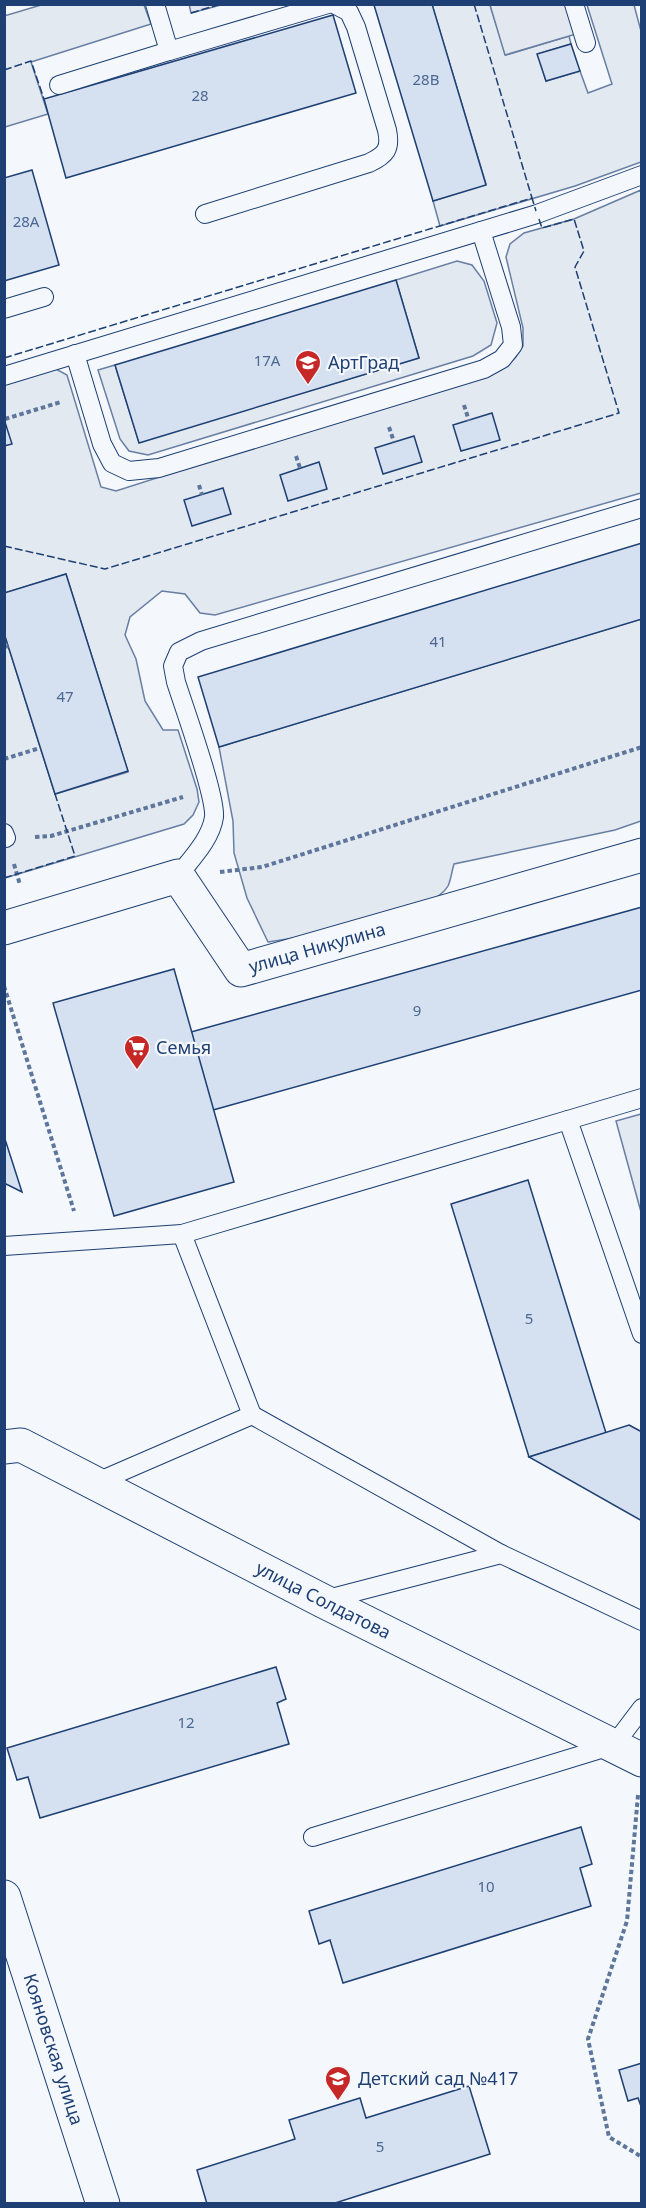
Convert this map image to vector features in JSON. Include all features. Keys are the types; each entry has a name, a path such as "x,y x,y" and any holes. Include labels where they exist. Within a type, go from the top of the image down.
{"street":[{"name":"улица Никулина","path":"178,876 241,970 642,855"},
{"path":"18,924 178,876"},
{"name":"улица Солдатова","path":"4,1447 21,1445 322,1601 632,1755"},
{"name":"Кояновская улица","path":"4,1897 103,2204"}],"lane":[{"path":"155,4 169,51"},
{"path":"59,85 327,4"},
{"path":"205,214 369,163 385,155 390,144 387,130 357,27 349,12 334,4"},
{"path":"574,4 586,43"},
{"path":"4,376 537,214 642,175"},
{"path":"75,354 102,444 112,463 129,471 159,468 484,369 502,359 513,345 511,327 481,231"},
{"path":"4,309 44,297"},
{"path":"178,876 207,836 214,816 209,789 176,682 173,666 179,652 201,641 642,507"},
{"path":"4,1246 182,1234 642,1098"},
{"path":"568,1120 642,1334"},
{"path":"182,1234 252,1415 501,1554 642,1621"},
{"path":"95,1483 252,1415"},
{"path":"322,1601 501,1554"},
{"path":"313,1838 632,1755 642,1708"}],"path":[{"path":"5,419 87,394"},
{"path":"178,876 262,867 642,747"},
{"path":"4,759 40,748"},
{"path":"18,924 5,836 51,836 209,789"},
{"path":"4,986 84,1241"},
{"path":"632,1755 627,1921 588,2039 609,2137 642,2157"}],"shaded area":[{"path":"189,4 221,4 221,5 191,13"},
{"path":"41,5 144,5 151,24 31,62 48,114 5,127 4,16"},
{"path":"432,5 490,5 506,55 569,36 571,44 538,54 546,81 580,71 588,93 612,84 587,5 634,5 641,31 641,162 575,186 440,226 433,201 486,184"},
{"path":"490,5 567,5 576,34 505,55"},
{"path":"641,190 641,493 215,615 200,613 185,594 162,591 130,617 125,635 136,659 145,701 163,730 178,730 197,789 199,802 193,815 184,824 5,878 4,633 55,794 128,772 66,574 5,593 5,384 56,369 67,375 101,487 116,491 504,367 515,358 523,346 523,328 506,257 510,244 524,233 574,219"},
{"path":"457,261 472,265 484,281 497,323 491,345 473,356 148,455 129,451 120,439 98,370 115,365 139,442 419,358 396,280"},
{"path":"641,619 641,821 615,830 454,864 448,886 437,897 418,907 365,923 268,942 247,898 234,853 233,821 219,747"},
{"path":"642,1114 641,1212 616,1121"}],"building":[{"path":"432,4 486,185 433,201 374,5"},
{"path":"333,15 356,93 66,178 44,99"},
{"path":"571,44 580,71 546,81 537,54"},
{"path":"32,170 59,265 4,281 4,178"},
{"path":"396,280 419,358 139,443 115,365"},
{"path":"492,413 500,440 461,451 453,425"},
{"path":"4,419 12,444 4,446"},
{"path":"414,436 422,462 383,474 375,448"},
{"path":"319,462 327,489 288,501 280,475"},
{"path":"223,488 231,514 192,526 184,500"},
{"path":"642,543 642,619 219,747 198,677"},
{"path":"66,574 128,771 55,794 4,633 4,593"},
{"path":"642,907 642,990 213,1110 191,1032"},
{"name":"Семья","path":"174,969 234,1182 114,1216 53,1003"},
{"path":"4,1136 22,1192 4,1183"},
{"path":"528,1180 606,1433 529,1457 451,1204"},
{"path":"629,1425 642,1432 642,1521 529,1457"},
{"path":"276,1667 286,1699 277,1703 289,1744 40,1818 28,1777 17,1780 7,1748"},
{"path":"581,1827 592,1864 580,1868 591,1906 343,1983 330,1940 319,1944 309,1911"},
{"path":"642,2063 642,2109 638,2098 628,2101 619,2070"},
{"path":"469,2086 490,2154 332,2204 207,2204 197,2170 295,2139 289,2120 360,2098 366,2118"}],"fence":[{"path":"191,13 221,4"},
{"path":"474,4 532,198"},
{"path":"4,70 31,61 44,99"},
{"path":"4,358 532,198 536,211"},
{"path":"4,546 105,569 619,413 575,267 584,251 574,219 542,228 539,219"},
{"path":"4,878 75,856 55,794"}],"place":[{"name":"АртГрад","path":"308,386"},
{"name":"Семья","path":"137,1071"},
{"name":"Детский сад №417","path":"338,2102"}]}
